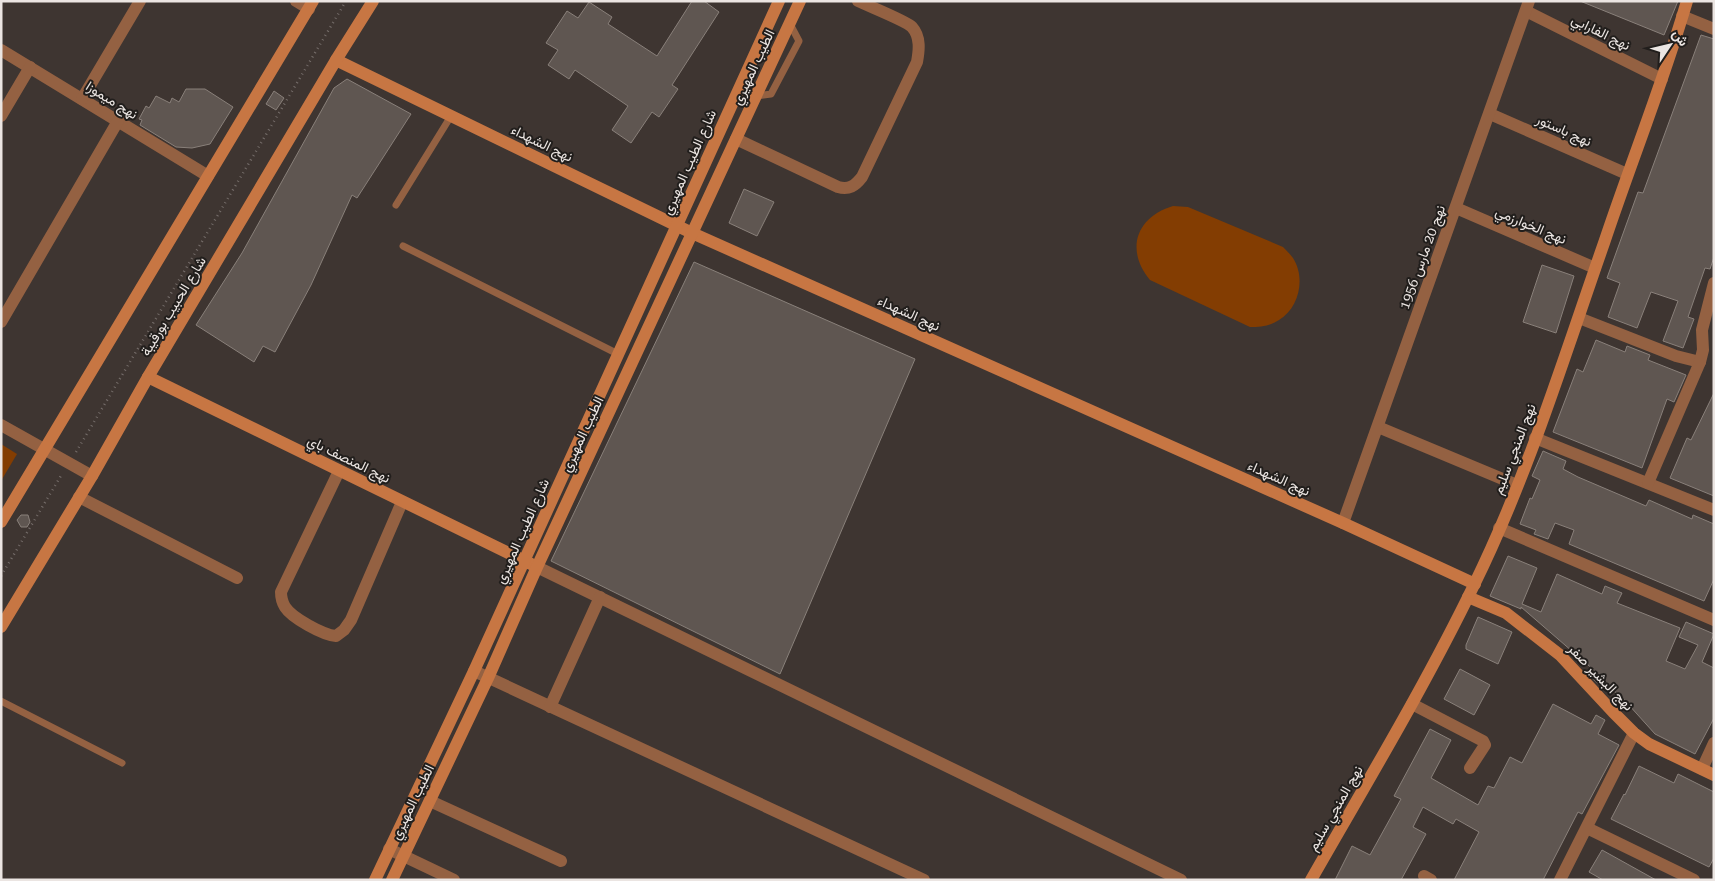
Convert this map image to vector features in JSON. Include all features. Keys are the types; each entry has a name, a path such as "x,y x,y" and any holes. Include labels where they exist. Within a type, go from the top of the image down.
{"street":[{"path":"82,99 140,1"},
{"path":"1,522 311,5 296,1"},
{"name":"شارع الحبيب بورقيبة","path":"1,627 80,497 148,377 336,60 373,1"},
{"name":"الطيب المهيري","path":"392,880 488,678 800,1"},
{"path":"736,139 838,187 850,188 857,184 918,62 920,47 912,27 858,1"},
{"name":"شارع الطيب المهيري","path":"375,880 474,671 677,226 775,2"},
{"name":"نهج المنجي سليم","path":"1311,880 1412,704 1475,584 1499,528 1535,438 1579,318 1687,2"},
{"name":"نهج الفارابي","path":"1528,6 1662,79"},
{"name":"نهج 20 مارس 1956","path":"1343,523 1528,6"},
{"path":"1682,16 1714,29"},
{"name":"نهج ميموزا","path":"1,50 208,176"},
{"name":"نهج الشهداء","path":"336,60 692,233 1343,523 1475,584"},
{"path":"1,116 30,67"},
{"name":"نهج باستور","path":"1490,114 1627,174"},
{"path":"1,322 118,121"},
{"name":"نهج الخوارزمي","path":"1456,208 1595,268"},
{"path":"1648,483 1700,362 1708,330 1714,283"},
{"path":"1579,318 1676,356 1700,362"},
{"name":"نهج المنصف باي","path":"148,377 339,472 538,567"},
{"path":"1,425 92,476"},
{"path":"1378,427 1517,485"},
{"path":"1535,438 1714,510"},
{"path":"339,472 280,592 285,607 292,614 312,626 336,636 344,630 351,620 402,502"},
{"path":"80,497 237,578"},
{"path":"1499,528 1714,620"},
{"path":"538,567 1181,880"},
{"path":"550,707 600,597"},
{"name":"نهج البشير صفر","path":"1468,597 1506,612 1560,655 1634,733 1649,744 1708,772"},
{"path":"474,671 924,880"},
{"path":"1412,704 1483,741 1485,745 1470,768"},
{"path":"1560,880 1634,733"},
{"path":"1708,772 1714,743"},
{"path":"430,801 561,861"},
{"path":"1587,828 1694,880"},
{"path":"389,849 454,880"}],"lane":[{"path":"396,205 451,116"},
{"path":"403,246 618,354"},
{"path":"1,701 122,763"}],"path":[{"path":"1,576 346,1"}],"shaded area":[{"path":"1173,206 1188,207 1283,247 1293,258 1297,266 1300,283 1296,300 1286,315 1269,325 1250,327 1150,280 1142,269 1138,257 1138,236 1150,218 1160,211"},
{"path":"1,444 17,454 1,481"}],"building":[{"path":"692,1 704,1 719,12 672,85 678,89 659,117 652,112 631,143 612,130 628,106 575,70 569,79 548,65 558,50 546,43 567,11 578,18 589,2 612,17 608,24 657,56"},
{"path":"1580,1 1678,1 1664,35"},
{"path":"1701,35 1714,39 1714,257 1710,269 1705,268 1688,317 1694,319 1683,348 1663,341 1678,301 1651,292 1637,328 1608,317 1620,283 1607,278 1638,192 1643,193"},
{"path":"347,79 411,114 357,198 352,195 311,285 275,352 263,346 254,362 196,325 242,253 334,88"},
{"path":"186,89 205,89 233,107 210,144 192,148 176,147 140,125 142,120 139,119 146,106 149,108 156,96 170,103 172,98 179,102"},
{"path":"274,91 284,98 276,110 266,104"},
{"path":"744,189 774,202 757,236 729,223"},
{"path":"694,262 915,359 780,674 551,561"},
{"path":"1542,265 1574,276 1556,333 1523,322"},
{"path":"1596,340 1625,352 1627,346 1650,355 1648,360 1686,375 1674,402 1667,399 1642,468 1553,432 1577,369 1583,372"},
{"path":"1714,393 1714,496 1670,478 1687,438 1691,440"},
{"path":"1543,451 1566,461 1563,469 1578,477 1646,506 1649,500 1692,519 1693,515 1714,524 1714,579 1704,601 1569,544 1574,530 1555,523 1548,539 1534,534 1536,530 1520,524 1530,498 1532,499 1540,480 1532,476"},
{"path":"21,515 28,515 30,522 27,527 21,527 17,520"},
{"path":"1508,556 1537,568 1522,604 1541,612 1557,574 1602,594 1605,586 1622,593 1617,603 1680,628 1666,661 1685,669 1698,645 1679,637 1686,622 1714,634 1702,662 1714,668 1714,718 1695,754 1655,734 1619,694 1596,682 1592,677 1595,671 1521,607 1521,609 1490,596"},
{"path":"1478,617 1512,632 1498,664 1466,649"},
{"path":"1460,669 1490,685 1474,715 1444,699"},
{"path":"1553,704 1591,724 1596,715 1605,720 1598,734 1619,745 1582,814 1578,812 1543,880 1454,880 1479,832 1456,819 1453,824 1423,807 1413,827 1426,834 1401,880 1335,880 1352,846 1370,855 1401,799 1394,796 1430,729 1451,740 1431,778 1478,805 1488,786 1494,788 1510,757 1522,763"},
{"path":"1639,766 1674,783 1678,774 1714,792 1714,858 1709,867 1611,819"},
{"path":"1602,850 1656,880 1603,880 1589,872"}]}
